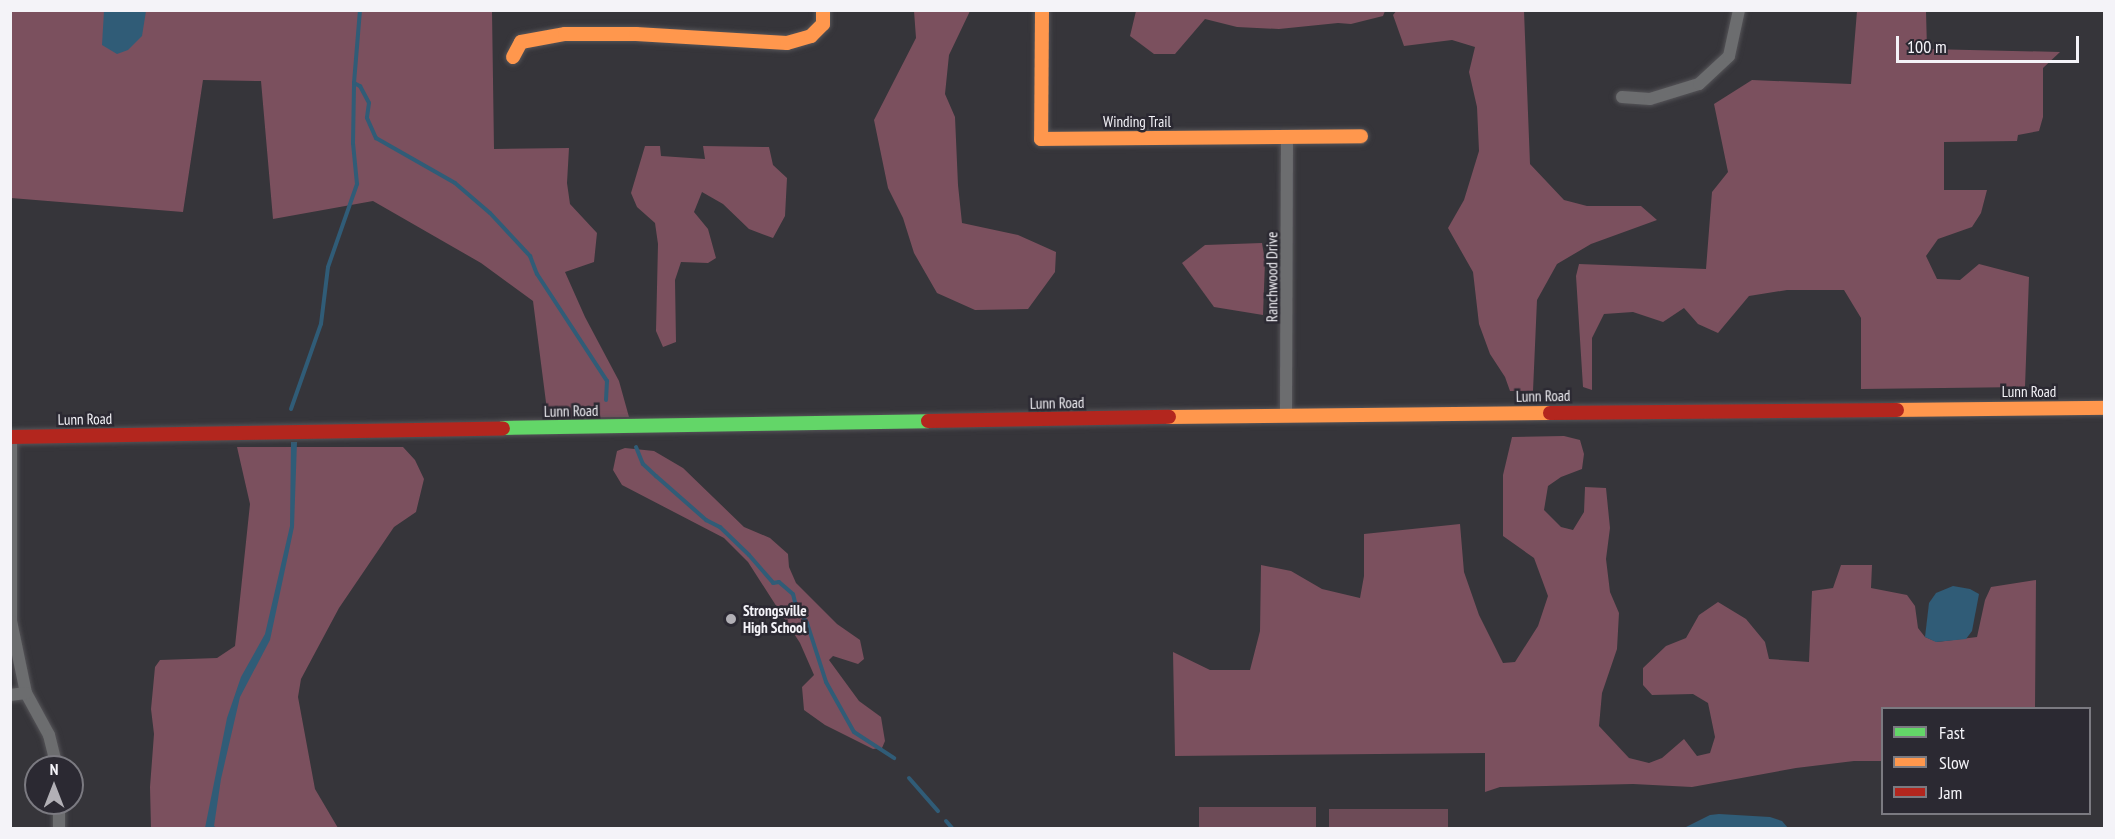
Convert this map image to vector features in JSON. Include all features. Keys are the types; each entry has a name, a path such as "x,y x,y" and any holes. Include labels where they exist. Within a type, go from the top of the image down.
{"street":[{"path":"513,57 521,42 565,34 636,34 786,43 811,36 823,24 823,10"},
{"name":"Winding Trail","path":"1042,10 1041,139 1287,139 1361,136"},
{"path":"1622,97 1650,99 1700,84 1729,56 1739,10"},
{"name":"Ranchwood Drive","path":"1286,415 1287,139"},
{"name":"Lunn Road","path":"11,436 1286,415 2104,408"},
{"path":"11,436 11,621 26,693 49,735 54,755"},
{"path":"10,695 26,693"}],"shaded area":[{"path":"1136,10 1385,11 1383,16 1351,24 1338,23 1279,29 1237,27 1205,19 1175,54 1154,54 1130,36"},
{"path":"1397,10 1524,11 1530,164 1564,200 1587,206 1641,206 1657,220 1591,244 1557,264 1537,300 1533,391 1510,391 1505,377 1490,354 1479,324 1473,272 1448,228 1464,200 1479,151 1477,107 1469,72 1475,47 1452,40 1404,46 1393,15"},
{"path":"10,11 492,11 494,149 569,148 567,183 570,204 597,233 594,262 565,272 585,317 619,381 629,417 548,418 533,301 481,263 373,201 273,219 261,81 203,80 183,212 11,198"},
{"path":"914,11 970,11 949,55 945,94 955,117 962,223 1018,235 1056,252 1055,272 1028,309 975,310 937,293 914,253 903,218 888,188 874,120 916,38"},
{"path":"1857,11 1926,11 1927,49 2060,52 2043,68 2043,117 2039,131 2018,135 2017,141 1944,142 1944,190 1987,190 1981,213 1972,227 1938,239 1926,256 1937,279 1960,280 1979,264 2029,277 2025,387 1861,389 1861,318 1844,290 1787,290 1749,296 1718,333 1698,324 1684,308 1663,322 1633,312 1604,314 1592,338 1592,390 1583,387 1576,276 1579,264 1706,269 1712,192 1728,172 1714,104 1752,80 1851,84"},
{"path":"645,146 660,146 661,156 705,159 703,146 769,147 773,165 787,178 785,216 773,238 749,229 723,204 702,192 694,212 708,229 716,258 708,263 681,262 675,280 676,342 663,347 656,331 658,244 655,223 637,207 631,193"},
{"path":"1262,243 1265,261 1263,315 1214,307 1182,263 1205,245"},
{"path":"1564,436 1580,440 1584,454 1582,469 1561,477 1548,486 1544,510 1561,527 1573,530 1584,512 1585,487 1606,488 1610,528 1606,559 1610,592 1619,613 1617,649 1602,693 1599,726 1629,758 1649,763 1662,758 1684,739 1697,756 1710,753 1715,737 1708,703 1693,694 1652,695 1643,685 1643,668 1666,646 1686,638 1699,615 1718,602 1746,619 1765,642 1769,659 1809,662 1812,591 1833,588 1841,565 1872,565 1871,588 1907,595 1915,606 1918,628 1925,637 1937,642 1977,637 1985,600 1991,587 2036,580 2035,707 1881,707 1881,761 1854,761 1796,768 1692,787 1633,784 1500,787 1485,792 1485,753 1175,756 1173,652 1210,670 1250,670 1260,631 1261,565 1291,571 1322,589 1360,598 1364,576 1364,534 1460,524 1464,572 1479,615 1503,663 1515,662 1538,626 1548,596 1534,558 1503,536 1503,475 1512,437"},
{"path":"237,447 403,447 415,460 424,479 416,512 394,527 339,608 301,679 298,697 315,789 338,828 151,828 150,787 154,734 151,709 155,667 160,660 217,658 235,646 250,504"},
{"path":"625,448 654,451 683,468 744,527 770,538 788,554 789,567 796,583 837,624 860,640 864,659 858,664 833,656 829,660 859,701 881,717 885,741 882,748 873,749 825,725 804,710 802,687 814,675 800,643 748,562 724,538 622,485 613,470 617,451"},
{"path":"1199,807 1316,807 1316,828 1199,828"},
{"path":"1329,809 1448,809 1448,828 1329,828"}],"water":[{"path":"104,11 146,11 142,36 128,50 117,54 102,45"},
{"path":"291,442 297,442 294,527 270,640 240,697 221,779 214,826 217,828 205,828 227,718 241,677 265,634 290,526"},
{"path":"1953,586 1970,589 1979,594 1972,631 1966,639 1936,642 1925,637 1929,603 1936,593"},
{"path":"1710,815 1770,817 1782,821 1788,828 1684,828"}],"waterway":[{"path":"291,409 321,324 328,267 357,184 353,143 354,83 360,10"},
{"path":"354,83 360,86 369,103 367,118 376,138 455,183 490,213 530,256 537,274 607,381 606,400"},
{"path":"636,447 643,464 706,520 720,527 749,555 773,583 779,582 793,594 796,606 807,623 826,682 854,732 894,758"},
{"path":"909,778 938,811"},
{"path":"946,821 952,828"}],"traffic: fast":[{"path":"503,428 928,421"}],"traffic: slow":[{"path":"513,57 521,42 565,34 636,34 787,43 811,36 823,24 823,10"},
{"path":"1042,10 1041,139 1361,136"},
{"path":"1897,410 2104,408"},
{"path":"1169,417 1550,413"}],"traffic: jam":[{"path":"1550,413 1897,410"},
{"path":"928,421 1169,417"},
{"path":"10,437 503,428"}],"place":[{"name":"Strongsville High School","path":"731,619"}]}
